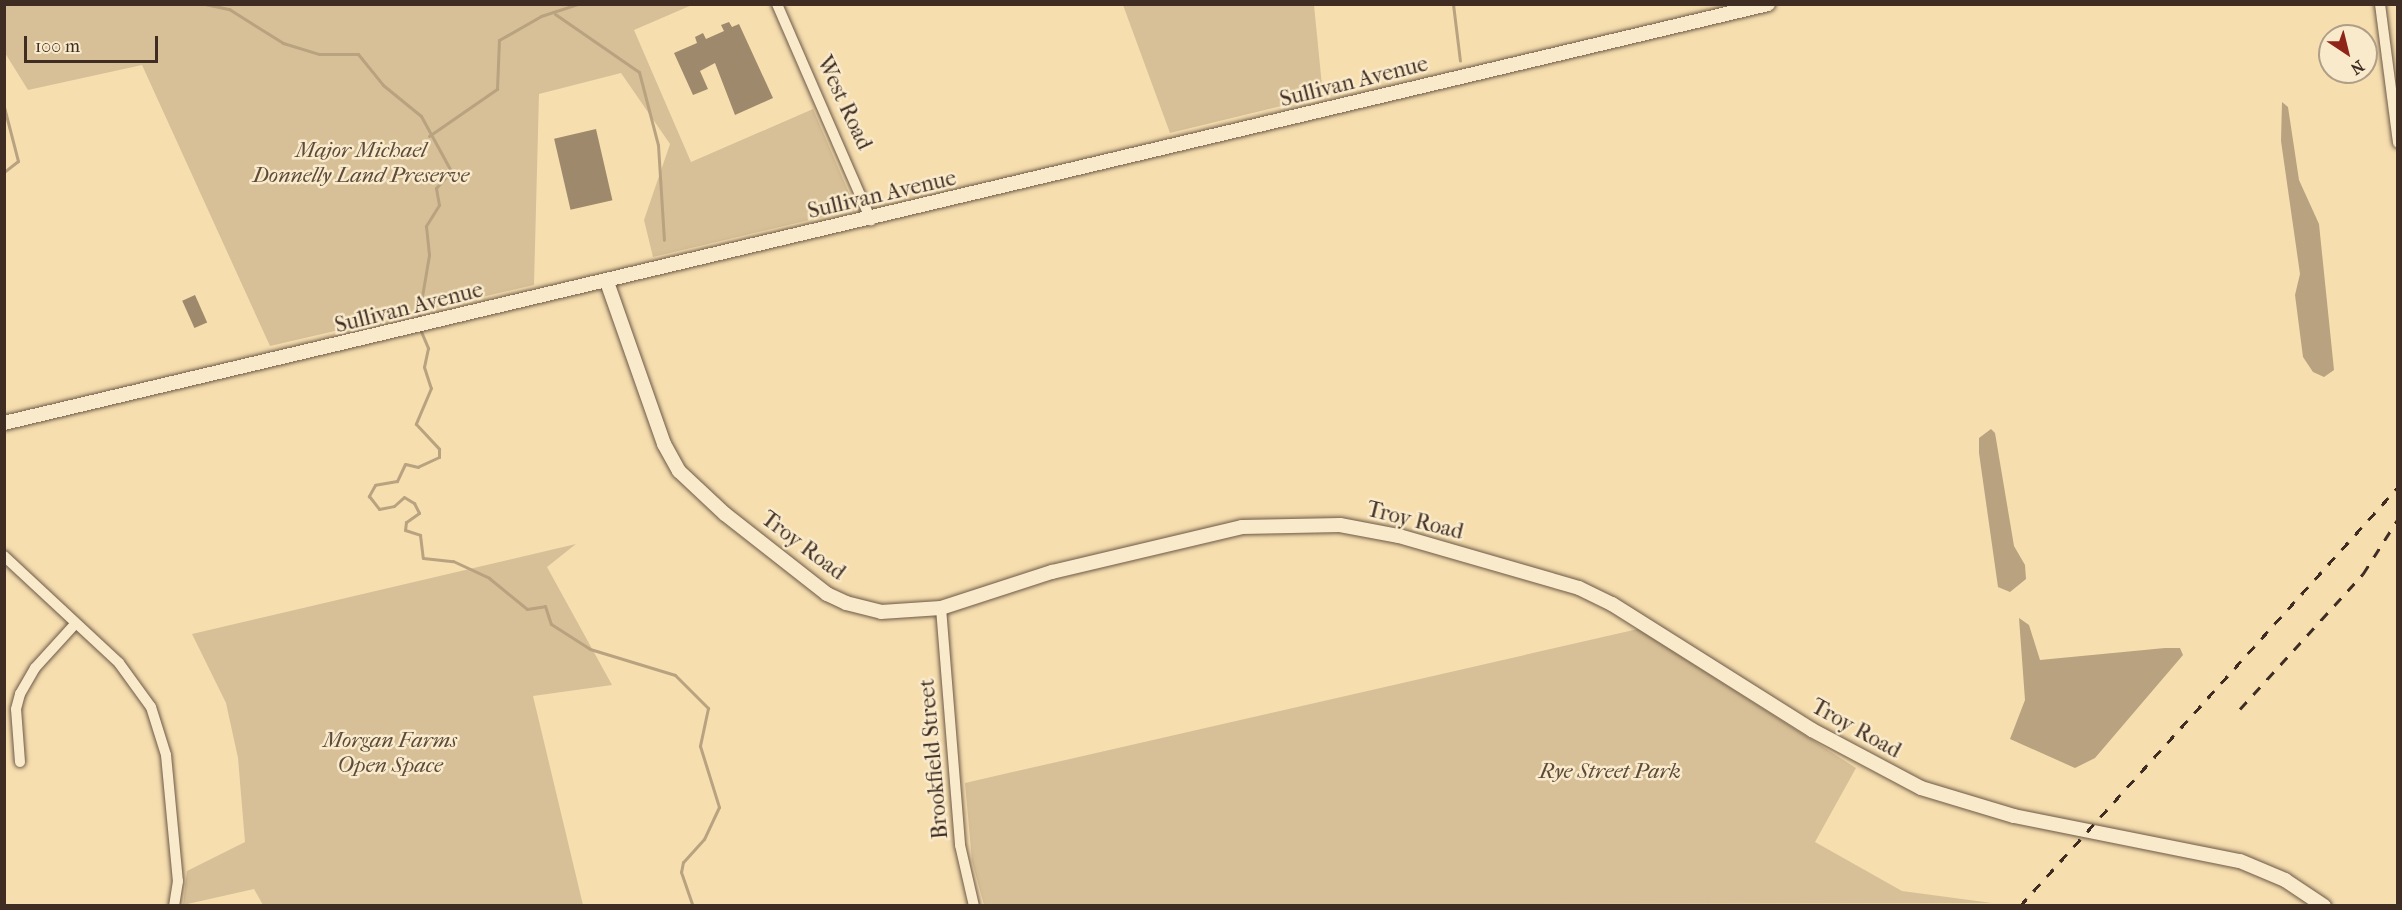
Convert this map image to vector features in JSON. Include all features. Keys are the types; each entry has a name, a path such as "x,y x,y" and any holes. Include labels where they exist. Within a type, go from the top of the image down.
{"street":[{"name":"West Road","path":"777,4 871,220"},
{"name":"Sullivan Avenue","path":"4,423 871,220 1768,4"},
{"path":"2380,4 2397,143"},
{"name":"Troy Road","path":"607,282 664,444 701,494 827,594 881,612 941,608 1052,572 1242,527 1340,525 1399,536 1579,588 1612,604 1812,730 1920,788 2014,816 2240,861 2285,880 2324,906"},
{"path":"4,555 132,676 162,733 178,881 174,906"},
{"name":"Brookfield Street","path":"941,608 960,845 974,906"},
{"path":"20,762 16,709 20,694 35,668 75,624"}],"green space":[{"name":"Major Michael Donnelly Land Preserve","path":"5,4 692,5 634,30 691,162 813,109 856,209 653,257 644,220 670,144 621,73 539,94 534,285 270,346 142,65 28,90 5,53"},
{"path":"1123,5 1314,5 1323,96 1170,133"},
{"name":"Morgan Farms Open Space","path":"576,544 547,567 612,685 533,696 583,905 263,905 254,889 183,905 187,871 245,842 238,758 226,703 192,634"},
{"name":"Rye Street Park","path":"1638,629 1856,768 1815,842 1902,891 1992,903 984,905 972,861 965,783"}],"shaded area":[{"path":"2282,102 2288,107 2299,180 2319,224 2334,370 2324,377 2313,372 2303,357 2295,295 2300,274 2281,141"},
{"path":"1991,429 1995,433 2014,546 2025,565 2026,579 2010,592 1998,587 1979,453 1979,438"},
{"path":"2019,618 2029,625 2040,660 2165,648 2180,648 2183,655 2095,758 2075,768 2010,739 2025,700"}],"building":[{"path":"729,22 732,27 739,24 773,98 735,115 715,63 700,71 708,89 693,95 674,53 697,43 695,37 703,33 706,39 724,31 721,25"},
{"path":"596,129 612,200 571,210 554,139"},
{"path":"195,295 207,322 194,328 182,301"}],"waterway":[{"path":"205,4 229,9 283,43 319,54 358,54 383,85 421,116 451,171 436,188 439,205 426,226 429,255 418,320"},
{"path":"429,136 497,89 499,40 541,16 578,4"},
{"path":"1453,4 1460,61"},
{"path":"555,14 639,72 658,145 664,240"},
{"path":"4,107 18,161 4,172"},
{"path":"420,329 428,348 424,367 431,388 416,424 439,449 439,457 418,467 405,464 397,481 375,485 369,496 379,509 394,506 404,497 414,503 419,513 406,522 405,530 420,535 423,558 453,561 489,578 527,609 545,606 551,624 590,649 675,675 708,708 700,746 719,807 704,839 683,862 681,872 693,906"}],"railway":[{"path":"2020,906 2398,487"},
{"path":"2240,709 2363,574 2398,519"}]}
